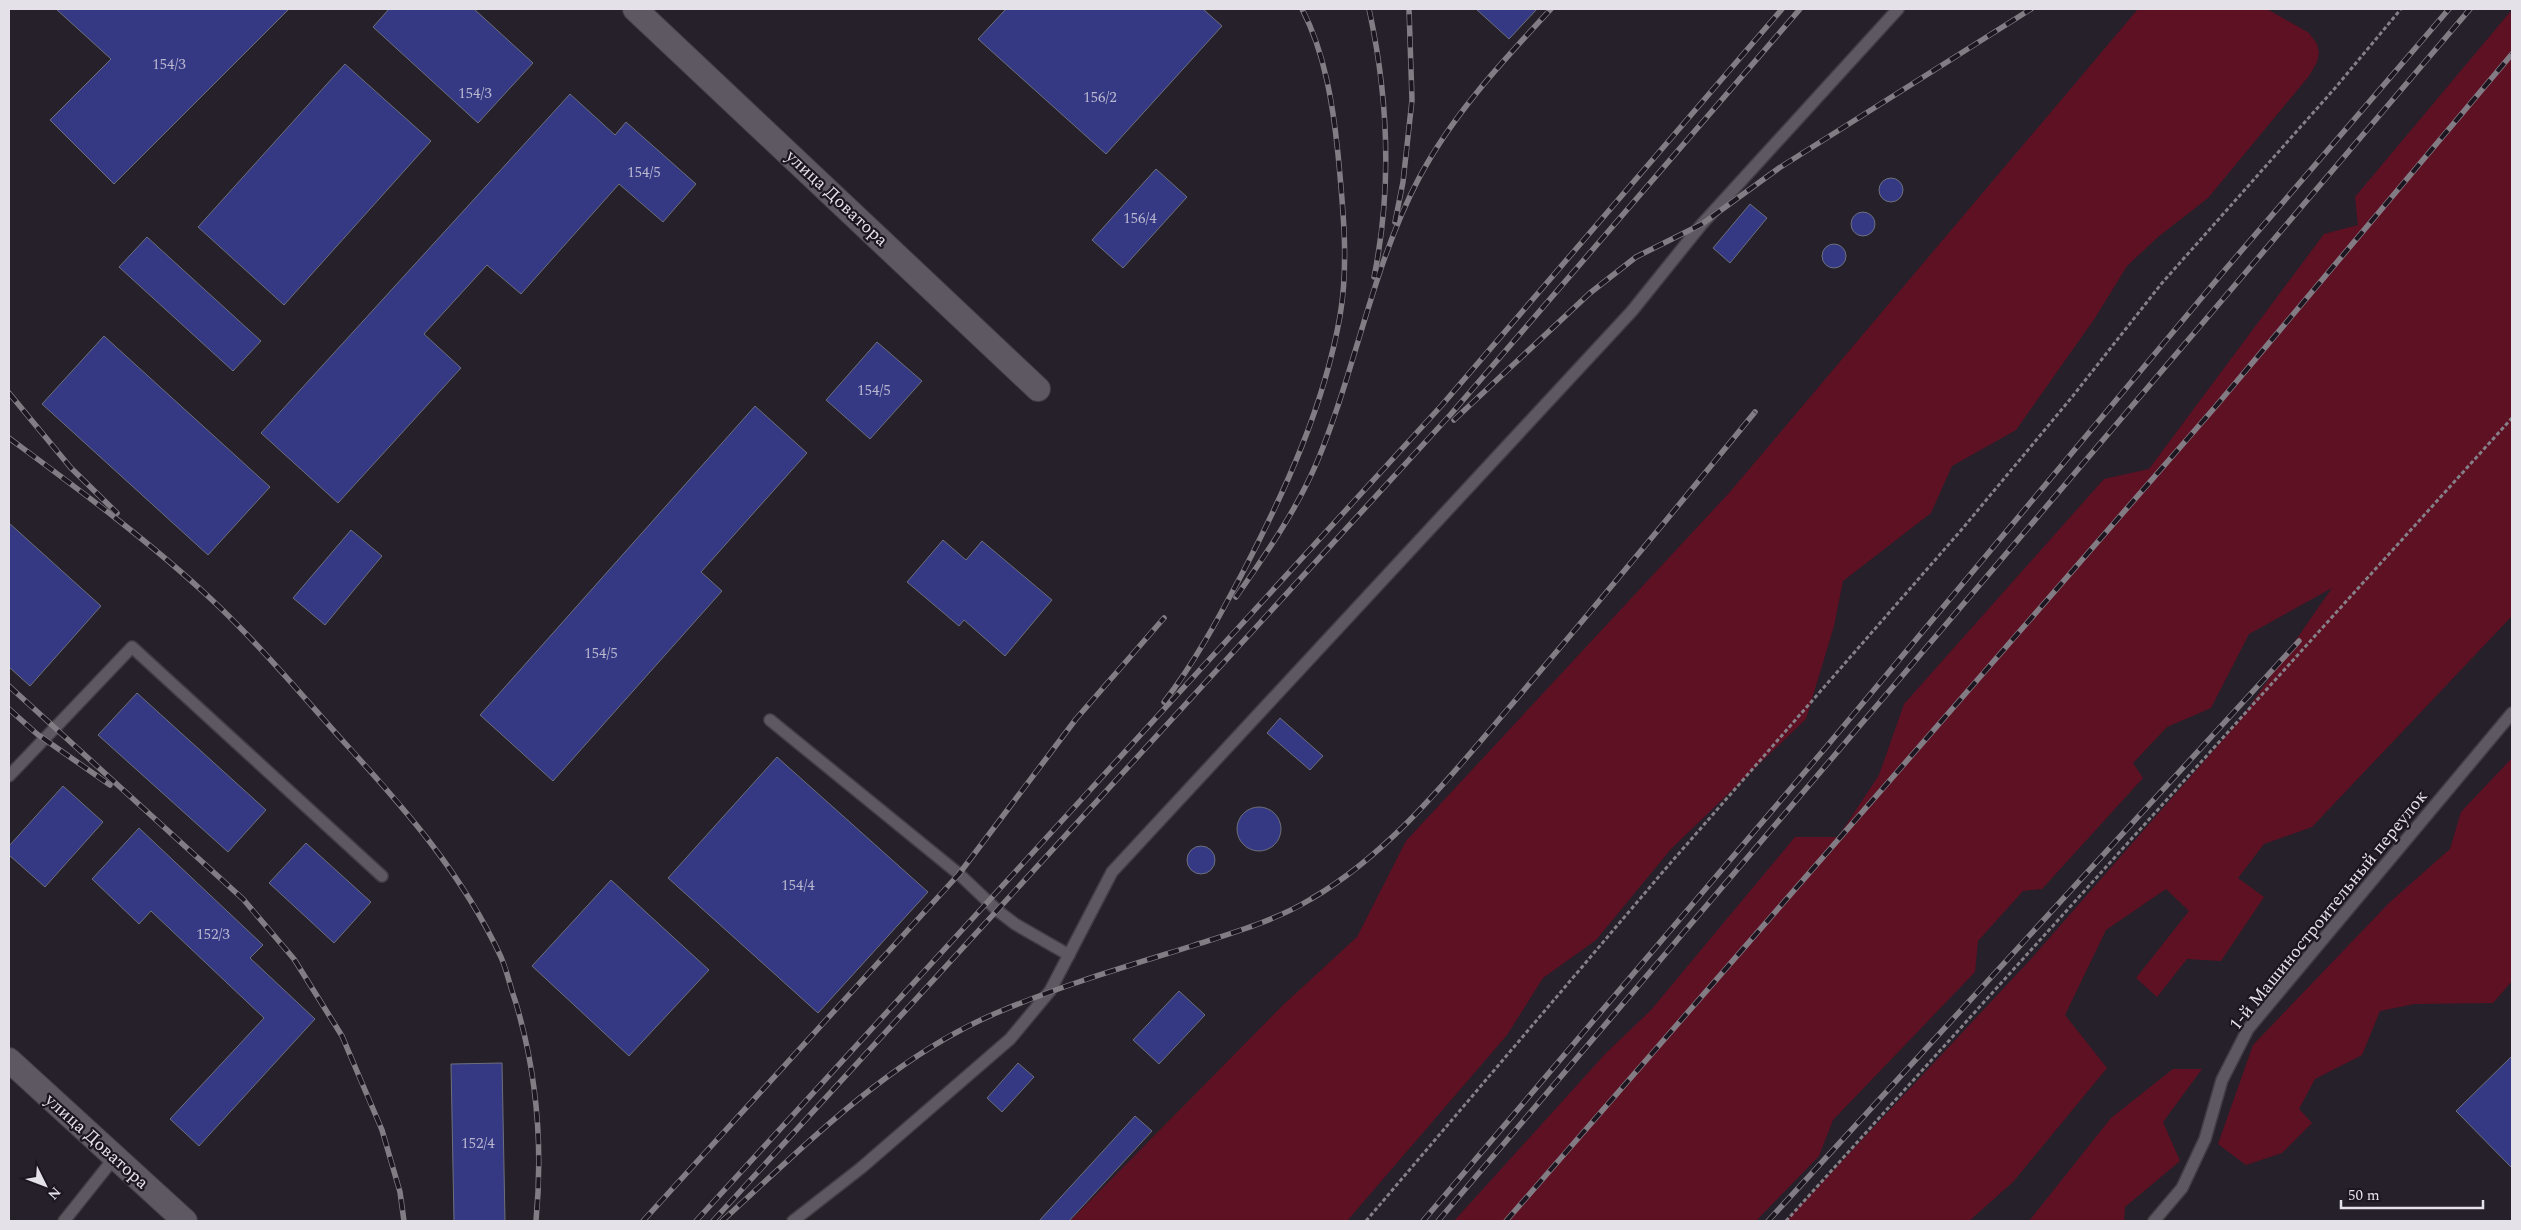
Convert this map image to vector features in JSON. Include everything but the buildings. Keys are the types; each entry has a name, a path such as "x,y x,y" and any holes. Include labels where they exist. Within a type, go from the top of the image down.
{"street":[{"name":"улица Доватора","path":"635,9 1038,389"},
{"name":"улица Доватора","path":"9,1060 185,1221"}],"lane":[{"path":"793,1221 861,1168 1010,1039 1050,991 1112,872 1632,311 1702,224 1898,9"},
{"path":"9,776 132,647 382,876"},
{"name":"1-й Машиностроительный переулок","path":"2154,1221 2182,1188 2204,1139 2222,1080 2248,1029 2512,713"},
{"path":"770,720 959,874 998,911 1015,924 1069,955"},
{"path":"64,1221 114,1157"}],"path":[{"path":"1366,1221 1667,867 1962,528 2072,397 2162,282 2336,87 2401,9"},
{"path":"1786,1221 2512,418"}],"shaded area":[{"path":"2138,9 2267,9 2309,33 2317,44 2319,53 2317,62 2309,76 2208,198 2158,237 2127,266 2095,318 2016,430 1952,466 1931,513 1843,581 1834,626 1806,719 1671,849 1596,940 1543,978 1507,1035 1347,1221 1070,1221 1282,1006 1357,937 1406,841 1729,493"},
{"path":"2510,12 2512,12 2512,616 2312,827 2264,844 2238,878 2264,897 2221,961 2187,959 2157,997 2136,978 2189,911 2166,889 2106,930 2065,1015 2107,1068 2013,1182 1969,1221 1786,1221 2030,960 2240,720 2332,588 2249,634 2211,708 2167,727 2133,763 2143,778 2042,889 2023,891 1978,941 1975,972 1833,1120 1819,1156 1756,1221 1454,1221 1606,1053 1651,1010 1795,837 1838,837 1879,775 1904,704 2104,479 2149,469 2324,234 2358,225 2355,197"},
{"path":"2512,758 2512,981 2493,1003 2414,1004 2380,1011 2362,1055 2315,1079 2299,1109 2312,1123 2282,1153 2246,1165 2218,1144 2253,1045 2390,902 2450,849 2461,812"},
{"path":"2173,1069 2202,1069 2163,1122 2180,1161 2125,1207 2124,1221 2029,1221 2111,1118"}],"railway":[{"path":"1164,702 1207,638 1244,570 1289,478 1314,415 1333,349 1340,316 1345,256 1342,195 1336,136 1322,61 1317,43 1302,9"},
{"path":"1369,9 1380,75 1385,143 1383,210 1380,244 1374,277"},
{"path":"1395,222 1403,182 1412,100 1409,9"},
{"path":"1236,597 1290,515 1317,462 1343,391 1376,282 1403,212 1419,178 1447,132 1479,89 1551,9"},
{"path":"696,1221 1442,405 1782,9"},
{"path":"713,1221 1451,414 1800,9"},
{"path":"1454,420 1590,293 1636,257 1702,224 1779,168 2031,9"},
{"path":"1423,1221 1827,746 2224,271 2449,9"},
{"path":"1438,1221 2470,9"},
{"path":"1506,1221 2216,406 2512,54"},
{"path":"9,393 71,468 117,513"},
{"path":"722,1221 819,1132 853,1104 887,1077 961,1030 1001,1011 1048,993 1268,920 1297,907 1340,880 1395,835 1468,757 1605,595 1755,412"},
{"path":"9,438 138,536 211,599 278,668 410,817 469,897 501,957 523,1027 529,1054 538,1137 539,1165 536,1221"},
{"path":"643,1221 959,874 1076,719 1164,618"},
{"path":"1768,1221 2299,641"},
{"path":"9,686 243,899 294,959 342,1036 382,1130 400,1192 404,1221"},
{"path":"9,709 37,734 110,785"}]}
